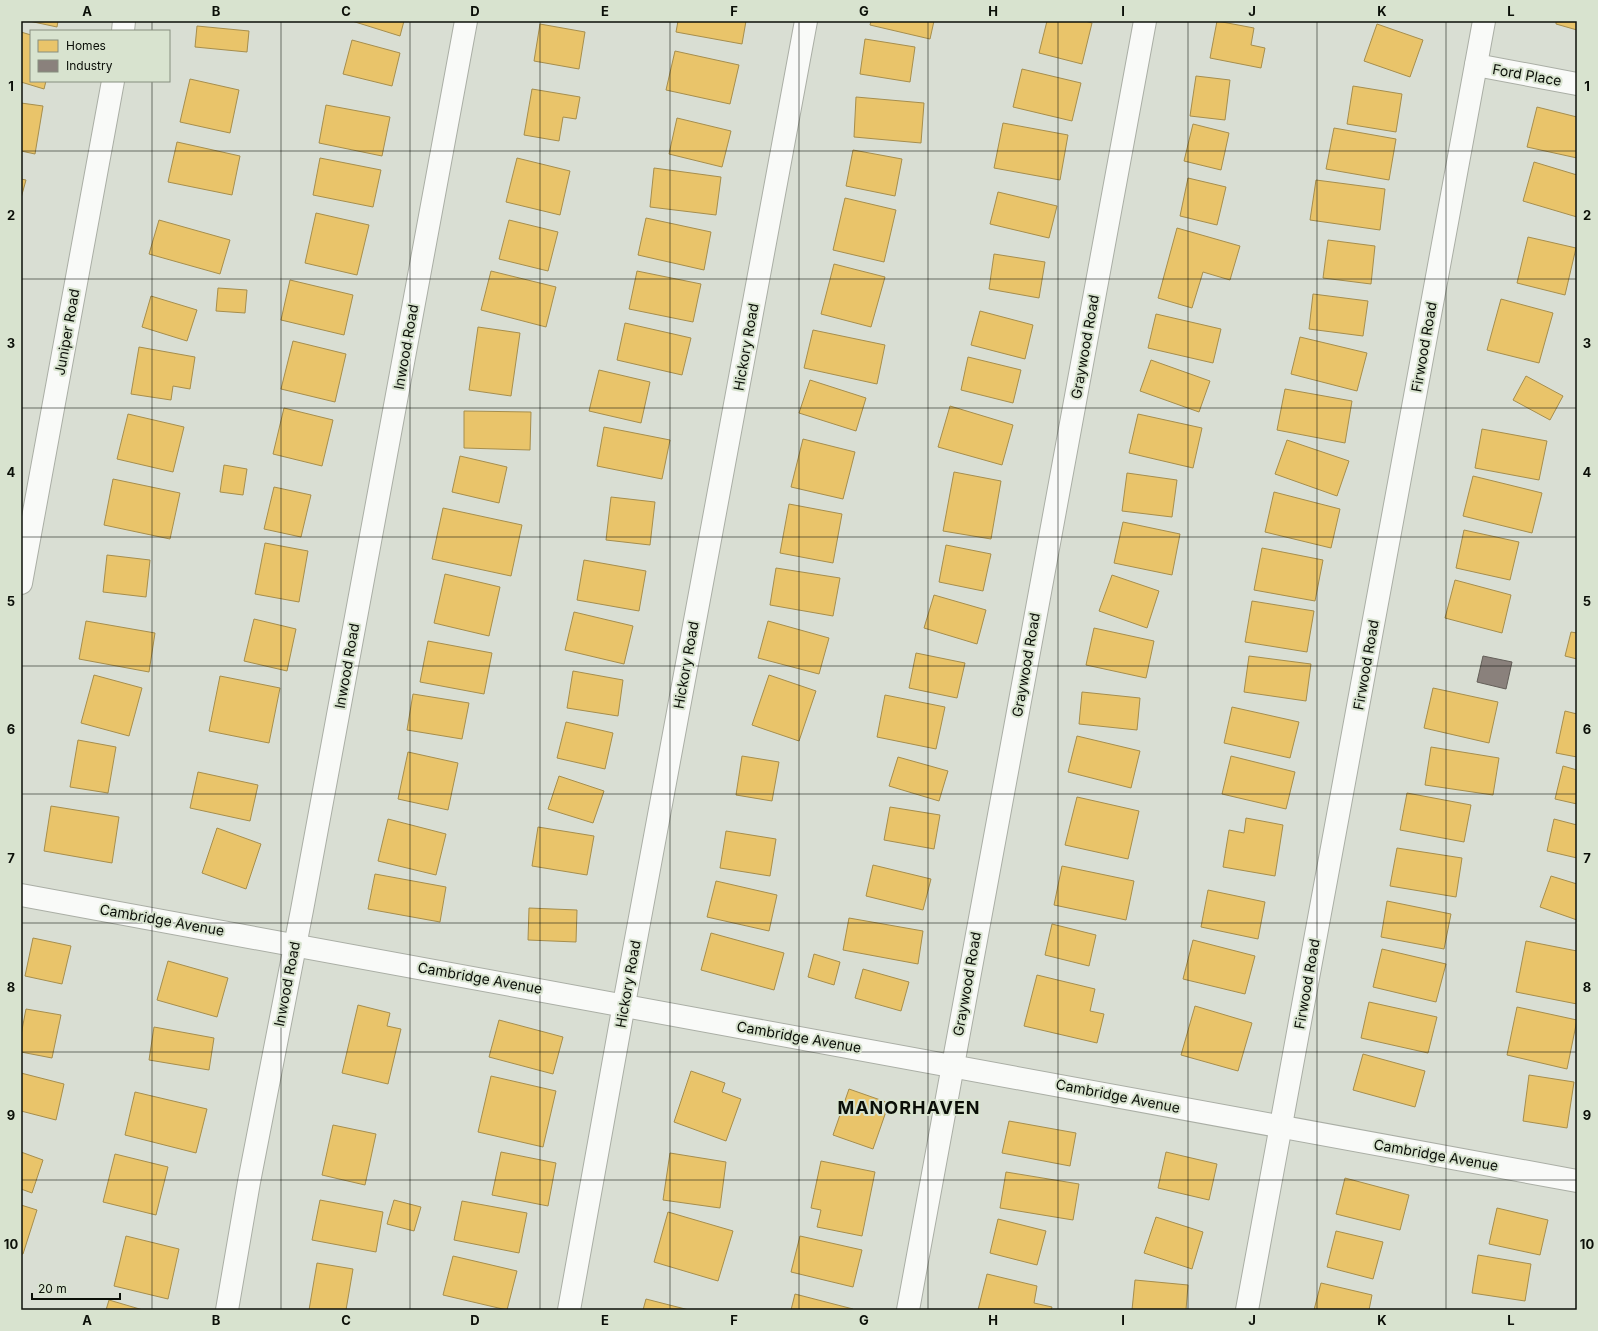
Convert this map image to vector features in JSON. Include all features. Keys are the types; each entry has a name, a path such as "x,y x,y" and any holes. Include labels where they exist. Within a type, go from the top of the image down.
{"street":[{"name":"Inwood Road","path":"227,1310 248,1182 295,945 466,21"},
{"name":"Hickory Road","path":"569,1310 624,1004 806,21"},
{"name":"Graywood Road","path":"908,1310 1145,21"},
{"name":"Firwood Road","path":"1247,1310 1484,21"},
{"name":"Ford Place","path":"1476,65 1577,84"},
{"name":"Juniper Road","path":"21,583 113,82"},
{"name":"Cambridge Avenue","path":"21,895 624,1004 1577,1180"}],"building: Homes":[{"path":"29,21 58,21 57,27"},
{"path":"352,21 404,21 400,36"},
{"path":"678,21 746,21 742,44 676,32"},
{"path":"871,21 934,21 930,39 870,25"},
{"path":"1047,21 1085,21 1092,23 1082,64 1039,53"},
{"path":"1217,21 1254,28 1251,45 1265,48 1261,68 1210,58"},
{"path":"1556,21 1577,21 1577,30 1556,24"},
{"path":"540,24 585,32 579,69 534,61"},
{"path":"1377,24 1423,40 1410,77 1364,61"},
{"path":"197,26 249,31 247,52 195,47"},
{"path":"21,32 30,35 30,82 46,82 44,89 21,82"},
{"path":"865,39 915,47 910,82 860,74"},
{"path":"352,40 400,53 392,86 343,74"},
{"path":"675,51 739,65 730,104 666,90"},
{"path":"1022,69 1081,83 1072,121 1013,107"},
{"path":"1196,76 1230,80 1225,120 1190,116"},
{"path":"190,79 239,90 230,133 180,122"},
{"path":"1353,86 1402,94 1396,132 1347,124"},
{"path":"532,89 580,97 576,119 563,117 559,141 524,135"},
{"path":"856,97 924,103 921,143 854,137"},
{"path":"21,103 43,106 35,154 21,151"},
{"path":"326,105 390,117 382,156 319,143"},
{"path":"1537,107 1577,117 1577,158 1527,147"},
{"path":"677,118 731,131 722,167 669,154"},
{"path":"1003,123 1068,135 1060,180 994,168"},
{"path":"1193,124 1229,133 1221,170 1184,161"},
{"path":"1334,128 1396,139 1389,180 1326,169"},
{"path":"177,142 240,156 232,195 168,182"},
{"path":"853,150 902,159 895,196 846,186"},
{"path":"320,158 381,170 373,207 313,195"},
{"path":"517,158 570,171 560,215 506,202"},
{"path":"1534,162 1577,175 1577,217 1523,201"},
{"path":"654,168 721,177 716,215 650,207"},
{"path":"1188,178 1226,187 1217,225 1180,216"},
{"path":"21,179 26,180 21,198"},
{"path":"1316,180 1385,189 1380,230 1310,220"},
{"path":"998,192 1057,206 1049,238 990,224"},
{"path":"845,198 896,210 884,262 833,250"},
{"path":"316,213 369,225 357,275 305,263"},
{"path":"646,218 711,232 704,270 638,255"},
{"path":"159,220 230,240 220,274 149,254"},
{"path":"509,220 558,232 548,271 499,259"},
{"path":"1177,228 1240,246 1230,280 1203,272 1192,308 1158,298"},
{"path":"1528,237 1576,248 1565,295 1517,283"},
{"path":"1328,240 1375,246 1371,284 1323,278"},
{"path":"994,254 1045,262 1039,298 989,289"},
{"path":"834,264 885,277 871,327 821,314"},
{"path":"491,271 556,287 546,327 481,310"},
{"path":"637,271 701,284 693,322 629,309"},
{"path":"290,280 353,295 344,335 281,320"},
{"path":"218,288 247,290 245,313 216,311"},
{"path":"1313,294 1368,301 1363,336 1309,329"},
{"path":"151,296 197,310 187,341 142,327"},
{"path":"1501,299 1553,313 1539,363 1487,350"},
{"path":"980,311 1033,325 1025,359 971,345"},
{"path":"1156,314 1221,329 1213,363 1148,348"},
{"path":"625,323 691,338 682,375 617,360"},
{"path":"478,327 520,333 511,396 469,390"},
{"path":"813,330 885,345 877,384 804,368"},
{"path":"1300,337 1367,353 1357,391 1291,374"},
{"path":"293,341 346,354 335,402 281,389"},
{"path":"139,347 195,357 190,389 173,386 171,400 131,394"},
{"path":"968,357 1021,370 1013,403 961,390"},
{"path":"1151,360 1210,381 1199,412 1140,391"},
{"path":"599,370 650,382 641,423 589,411"},
{"path":"1526,376 1563,396 1550,420 1513,400"},
{"path":"810,380 866,398 856,431 799,413"},
{"path":"1285,389 1352,401 1345,443 1277,430"},
{"path":"950,406 1013,425 1002,465 938,447"},
{"path":"284,408 333,420 322,466 273,454"},
{"path":"464,411 531,412 530,450 464,448"},
{"path":"128,414 184,427 173,472 117,459"},
{"path":"1138,414 1202,428 1193,468 1129,453"},
{"path":"604,427 670,440 662,479 597,466"},
{"path":"1482,429 1547,441 1539,480 1475,468"},
{"path":"803,439 855,452 843,499 791,487"},
{"path":"1287,440 1349,461 1337,496 1275,474"},
{"path":"460,456 507,467 499,503 452,492"},
{"path":"224,465 247,469 243,495 220,492"},
{"path":"954,472 1001,481 991,539 943,531"},
{"path":"1127,473 1177,480 1172,517 1122,511"},
{"path":"1473,476 1542,493 1532,533 1463,516"},
{"path":"113,479 180,493 170,539 104,525"},
{"path":"274,487 311,495 301,537 264,529"},
{"path":"1274,492 1340,509 1331,548 1265,532"},
{"path":"611,497 655,502 650,545 606,540"},
{"path":"789,504 842,514 833,563 780,553"},
{"path":"443,508 522,525 511,576 432,559"},
{"path":"1123,522 1180,534 1172,575 1114,563"},
{"path":"1464,530 1519,542 1510,580 1456,568"},
{"path":"265,543 308,551 299,602 255,594"},
{"path":"946,545 991,554 983,591 939,582"},
{"path":"1262,548 1323,560 1315,601 1254,590"},
{"path":"107,555 150,560 146,597 103,592"},
{"path":"584,560 646,571 639,611 577,600"},
{"path":"776,568 840,578 833,616 770,605"},
{"path":"445,574 500,587 489,636 434,623"},
{"path":"1112,575 1159,591 1147,628 1099,611"},
{"path":"1455,580 1511,595 1502,633 1445,618"},
{"path":"934,595 986,610 977,644 924,628"},
{"path":"1252,601 1314,611 1307,652 1245,642"},
{"path":"574,612 633,626 624,664 565,650"},
{"path":"254,619 296,629 287,671 244,661"},
{"path":"86,621 155,633 149,672 79,659"},
{"path":"768,621 829,638 819,674 758,658"},
{"path":"1094,628 1154,641 1146,678 1086,665"},
{"path":"1571,632 1577,633 1577,659 1565,656"},
{"path":"428,641 492,653 484,694 420,682"},
{"path":"916,653 965,663 957,698 909,688"},
{"path":"1249,656 1311,664 1306,701 1244,692"},
{"path":"573,671 623,680 618,716 567,708"},
{"path":"94,675 142,688 129,736 81,723"},
{"path":"769,675 816,691 799,741 752,725"},
{"path":"220,676 280,688 269,743 209,731"},
{"path":"1433,688 1498,702 1489,743 1424,728"},
{"path":"1082,692 1140,698 1137,730 1079,724"},
{"path":"413,694 469,703 462,739 407,730"},
{"path":"885,695 945,707 936,749 877,737"},
{"path":"1232,707 1299,722 1290,758 1224,743"},
{"path":"1565,711 1577,714 1577,757 1556,753"},
{"path":"566,722 613,733 605,769 557,758"},
{"path":"1077,736 1140,751 1131,788 1068,772"},
{"path":"78,740 116,747 108,793 70,787"},
{"path":"1431,747 1499,758 1493,795 1425,785"},
{"path":"408,752 458,763 448,810 398,799"},
{"path":"742,756 779,762 772,801 736,795"},
{"path":"1231,756 1295,772 1286,809 1222,794"},
{"path":"898,757 948,771 939,801 889,786"},
{"path":"1563,766 1577,770 1577,804 1555,799"},
{"path":"198,772 258,785 250,821 190,808"},
{"path":"559,776 604,791 593,823 548,809"},
{"path":"1407,793 1471,805 1464,842 1400,830"},
{"path":"1077,797 1139,811 1128,859 1065,845"},
{"path":"51,806 119,817 112,863 44,851"},
{"path":"890,807 940,815 934,849 884,840"},
{"path":"1246,818 1283,825 1275,876 1223,867 1229,830 1244,833"},
{"path":"388,819 446,834 436,875 378,861"},
{"path":"1554,819 1577,825 1577,858 1547,851"},
{"path":"538,827 594,836 587,875 532,866"},
{"path":"217,828 261,844 246,889 202,873"},
{"path":"726,831 776,839 770,876 720,868"},
{"path":"1397,848 1462,858 1456,897 1390,886"},
{"path":"873,865 931,879 923,910 866,896"},
{"path":"1062,866 1134,881 1126,920 1054,905"},
{"path":"375,874 446,887 440,922 368,909"},
{"path":"1551,876 1577,884 1577,920 1540,907"},
{"path":"716,881 777,895 769,931 707,917"},
{"path":"1208,890 1265,902 1258,939 1201,927"},
{"path":"1387,901 1451,914 1444,949 1381,937"},
{"path":"529,908 577,910 576,942 528,940"},
{"path":"849,918 923,931 918,964 843,950"},
{"path":"1052,924 1096,935 1089,966 1045,955"},
{"path":"711,933 784,953 774,990 701,970"},
{"path":"33,938 71,946 62,984 25,976"},
{"path":"1193,940 1255,956 1245,994 1183,979"},
{"path":"1526,941 1577,951 1577,1004 1516,992"},
{"path":"1382,949 1446,964 1436,1002 1373,987"},
{"path":"814,954 840,962 834,985 808,977"},
{"path":"168,961 228,978 217,1017 157,1000"},
{"path":"863,969 909,982 901,1011 855,998"},
{"path":"1037,975 1095,989 1090,1011 1104,1014 1097,1043 1024,1026"},
{"path":"1369,1002 1437,1017 1428,1053 1361,1038"},
{"path":"358,1005 390,1013 387,1026 401,1029 388,1084 342,1073"},
{"path":"1195,1006 1252,1023 1238,1071 1181,1055"},
{"path":"1517,1007 1577,1020 1567,1069 1507,1055"},
{"path":"26,1009 61,1015 52,1058 21,1052 21,1035"},
{"path":"499,1020 563,1037 553,1074 489,1057"},
{"path":"154,1027 214,1038 209,1070 149,1060"},
{"path":"1363,1054 1425,1071 1415,1107 1353,1090"},
{"path":"691,1071 725,1083 722,1092 741,1099 726,1141 674,1122"},
{"path":"21,1073 64,1084 56,1120 21,1111"},
{"path":"1529,1075 1574,1082 1567,1128 1523,1121"},
{"path":"491,1076 556,1091 543,1147 478,1132"},
{"path":"849,1089 889,1103 873,1149 833,1135"},
{"path":"135,1092 207,1109 196,1153 125,1135"},
{"path":"1009,1121 1076,1133 1070,1166 1002,1153"},
{"path":"333,1125 376,1134 365,1185 322,1175"},
{"path":"21,1152 43,1160 32,1193 21,1189"},
{"path":"501,1152 556,1163 548,1206 492,1195"},
{"path":"1166,1152 1217,1164 1209,1200 1158,1188"},
{"path":"670,1153 726,1162 720,1208 663,1200"},
{"path":"115,1154 168,1167 156,1215 103,1202"},
{"path":"821,1161 875,1172 862,1236 817,1227 821,1210 811,1208"},
{"path":"1006,1172 1079,1184 1073,1220 1000,1208"},
{"path":"1345,1178 1409,1195 1400,1230 1336,1214"},
{"path":"320,1200 383,1212 376,1252 312,1240"},
{"path":"394,1200 421,1207 414,1231 387,1224"},
{"path":"462,1201 527,1213 519,1253 454,1240"},
{"path":"21,1205 37,1210 23,1254 21,1254"},
{"path":"1497,1208 1548,1220 1540,1255 1489,1244"},
{"path":"668,1212 733,1231 718,1281 654,1262"},
{"path":"1156,1217 1203,1232 1192,1269 1144,1253"},
{"path":"998,1219 1046,1231 1037,1265 990,1253"},
{"path":"1336,1231 1383,1242 1373,1279 1327,1267"},
{"path":"126,1236 179,1249 168,1299 114,1286"},
{"path":"800,1236 862,1250 853,1287 791,1272"},
{"path":"1478,1255 1531,1264 1525,1301 1472,1293"},
{"path":"453,1256 517,1271 507,1310 443,1295"},
{"path":"317,1263 353,1269 346,1310 309,1310"},
{"path":"987,1274 1037,1286 1034,1303 1052,1307 1051,1310 978,1310"},
{"path":"1135,1280 1188,1285 1186,1310 1132,1310"},
{"path":"1321,1283 1372,1295 1369,1310 1314,1310"},
{"path":"795,1294 853,1309 853,1310 791,1310"},
{"path":"646,1299 689,1310 643,1310"},
{"path":"109,1300 143,1310 106,1310"}],"building: Industry":[{"path":"1483,656 1512,662 1506,689 1477,682"}],"district":[{"name":"MANORHAVEN","path":"909,1108"}]}
